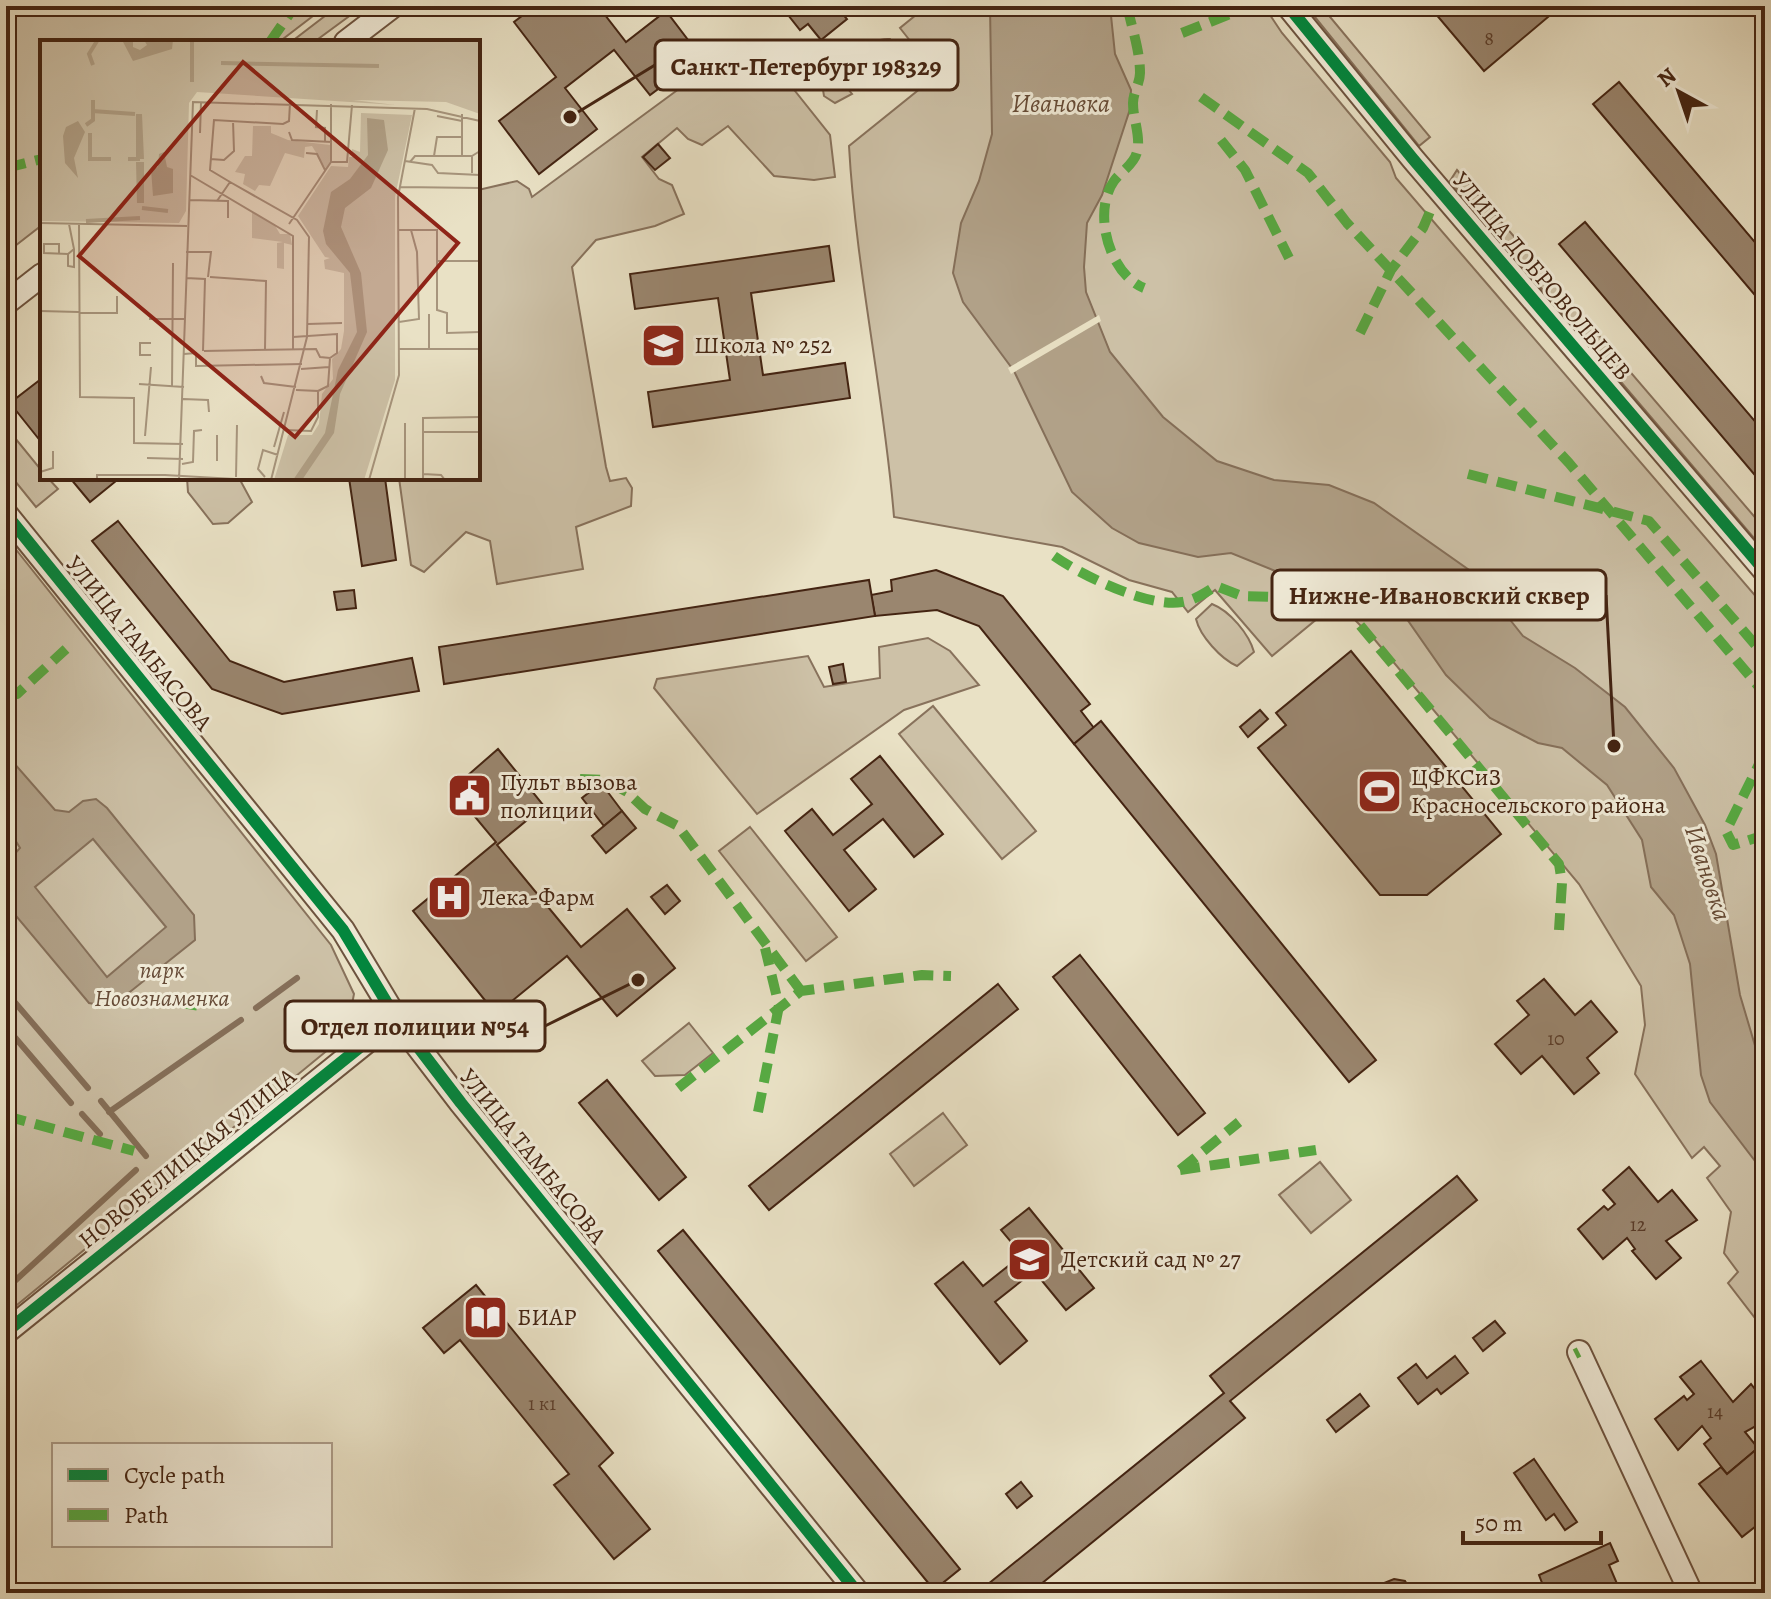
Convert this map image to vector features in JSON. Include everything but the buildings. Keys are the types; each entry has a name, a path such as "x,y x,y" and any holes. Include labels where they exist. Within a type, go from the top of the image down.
{"street":[{"path":"349,40 393,6"},
{"name":"УЛИЦА ДОБРОВОЛЬЦЕВ","path":"1288,6 1413,159 1765,571"},
{"path":"6,303 40,277"},
{"name":"УЛИЦА ТАМБАСОВА","path":"6,514 343,930 396,1018 461,1103 858,1593"},
{"name":"НОВОБЕЛИЦКАЯ УЛИЦА","path":"6,1332 396,1018"},
{"path":"1579,1352 1691,1593"}],"green space":[{"path":"6,6 326,6 282,40 40,40 40,227 6,253"},
{"path":"338,6 363,6 317,40 294,40"},
{"path":"927,6 1264,6 1282,33 1390,162 1396,178 1765,607 1765,1331 1728,1283 1738,1272 1724,1253 1731,1212 1707,1178 1720,1166 1704,1147 1692,1158 1635,1074 1645,1025 1641,986 1579,884 1375,640 1345,610 1323,614 1272,656 1215,590 1188,612 1172,592 1129,580 1062,547 894,517 849,146 937,75 900,28"},
{"path":"1306,6 1321,6 1430,137 1419,146"},
{"path":"890,39 900,53 880,75 870,63 844,84 852,94 835,103 824,96 822,84 843,62 872,43"},
{"path":"755,46 760,47 830,135 835,177 814,180 774,176 728,126 702,145 688,139 677,128 642,157 659,179 672,185 684,214 655,226 596,240 572,267 606,467 610,481 626,478 632,488 631,506 576,527 583,569 497,584 490,541 466,532 424,572 411,565 399,480 480,480 480,190 517,181 529,189 532,197 687,83 704,85"},
{"path":"1457,170 1765,529 1765,551 1450,181"},
{"path":"6,427 40,469 40,480 50,480 58,489 36,507 6,470"},
{"path":"187,480 240,480 252,502 228,523 213,524 188,492"},
{"name":"парк Новознаменка","path":"6,537 331,945 354,994 346,1035 6,1314"},
{"path":"1212,604 1232,618 1254,652 1237,666 1212,646 1198,626 1196,619"},
{"path":"928,638 950,651 979,685 904,710 757,814 654,688 657,679 808,656 824,687 880,678 879,647"},
{"path":"933,706 1036,831 1002,859 899,734"},
{"path":"750,827 837,937 806,961 719,851"},
{"path":"689,1023 713,1053 685,1075 655,1076 642,1061"},
{"path":"943,1113 967,1145 914,1186 890,1154"},
{"path":"1320,1162 1351,1200 1311,1233 1279,1195"}],"water":[{"name":"Ивановка","path":"990,6 1110,6 1115,54 1131,90 1130,109 1102,195 1087,223 1086,292 1110,352 1163,417 1217,461 1274,480 1329,485 1374,503 1472,572 1523,636 1575,668 1625,707 1674,768 1705,825 1716,854 1740,995 1759,1059 1765,1067 1765,1174 1710,1102 1701,1075 1690,964 1680,933 1674,915 1651,887 1642,840 1607,785 1562,748 1538,743 1490,718 1446,675 1404,615 1373,585 1322,572 1290,577 1231,553 1198,557 1139,543 1112,528 1072,492 1014,371 963,302 953,273 961,223 979,181 992,134"},
{"path":"6,754 55,810 69,812 83,801 96,799 107,808 194,915 195,940 111,1007 89,1003 6,904 6,864 20,848 6,825","holes":["93,839 166,927 107,977 35,887"]}],"pier":[{"path":"1099,315 1101,321 1011,374 1008,368"}],"waterway":[{"path":"256,1008 297,978"},
{"path":"6,992 88,1088"},
{"path":"109,1112 241,1020"},
{"path":"6,1027 71,1103"},
{"path":"101,1101 146,1156"},
{"path":"82,1114 100,1134"},
{"path":"6,1289 136,1170"}],"marked path":[{"path":"271,40 295,6"},
{"path":"1127,6 1140,65 1133,103 1138,146 1133,161 1114,181 1104,209 1113,256 1121,270 1144,288"},
{"path":"1182,33 1238,11 1265,7"},
{"path":"1201,97 1308,173 1347,223 1569,463 1765,694"},
{"path":"1221,140 1245,170 1289,258"},
{"path":"6,168 40,160"},
{"path":"1360,333 1391,270 1423,228 1432,207"},
{"path":"1468,474 1649,521 1765,656"},
{"path":"1054,556 1097,580 1151,600 1168,603 1187,601 1216,586 1242,596 1274,597 1349,612 1559,864 1562,883 1559,930"},
{"path":"6,612 9,579"},
{"path":"6,694 17,694 66,649"},
{"path":"1765,752 1726,831 1733,845 1765,835"},
{"path":"580,779 605,780 627,792 645,809 678,826 801,991"},
{"path":"758,1112 779,1006 765,948"},
{"path":"678,1088 801,991 922,975 951,976"},
{"path":"148,997 199,1006"},
{"path":"334,1023 351,1009"},
{"path":"6,1116 134,1151"},
{"path":"1180,1170 1239,1122"},
{"path":"1180,1170 1316,1150"},
{"path":"1575,1354 1579,1352"}],"cycle path":[{"path":"1288,6 1413,159 1765,571"},
{"path":"6,514 343,930 396,1018 461,1103 858,1593"},
{"path":"6,1332 396,1018"}],"place":[{"name":"Санкт-Петербург 198329","path":"570,117"},
{"name":"Школа № 252","path":"663,345"},
{"name":"Нижне-Ивановский сквер","path":"1614,746"},
{"name":"ЦФКСиЗ Красносельского района","path":"1380,791"},
{"name":"Пульт вызова полиции","path":"469,796"},
{"name":"Лека-Фарм","path":"449,897"},
{"name":"Отдел полиции №54","path":"638,980"},
{"name":"Детский сад № 27","path":"1030,1259"},
{"name":"БИАР","path":"486,1317"}]}
